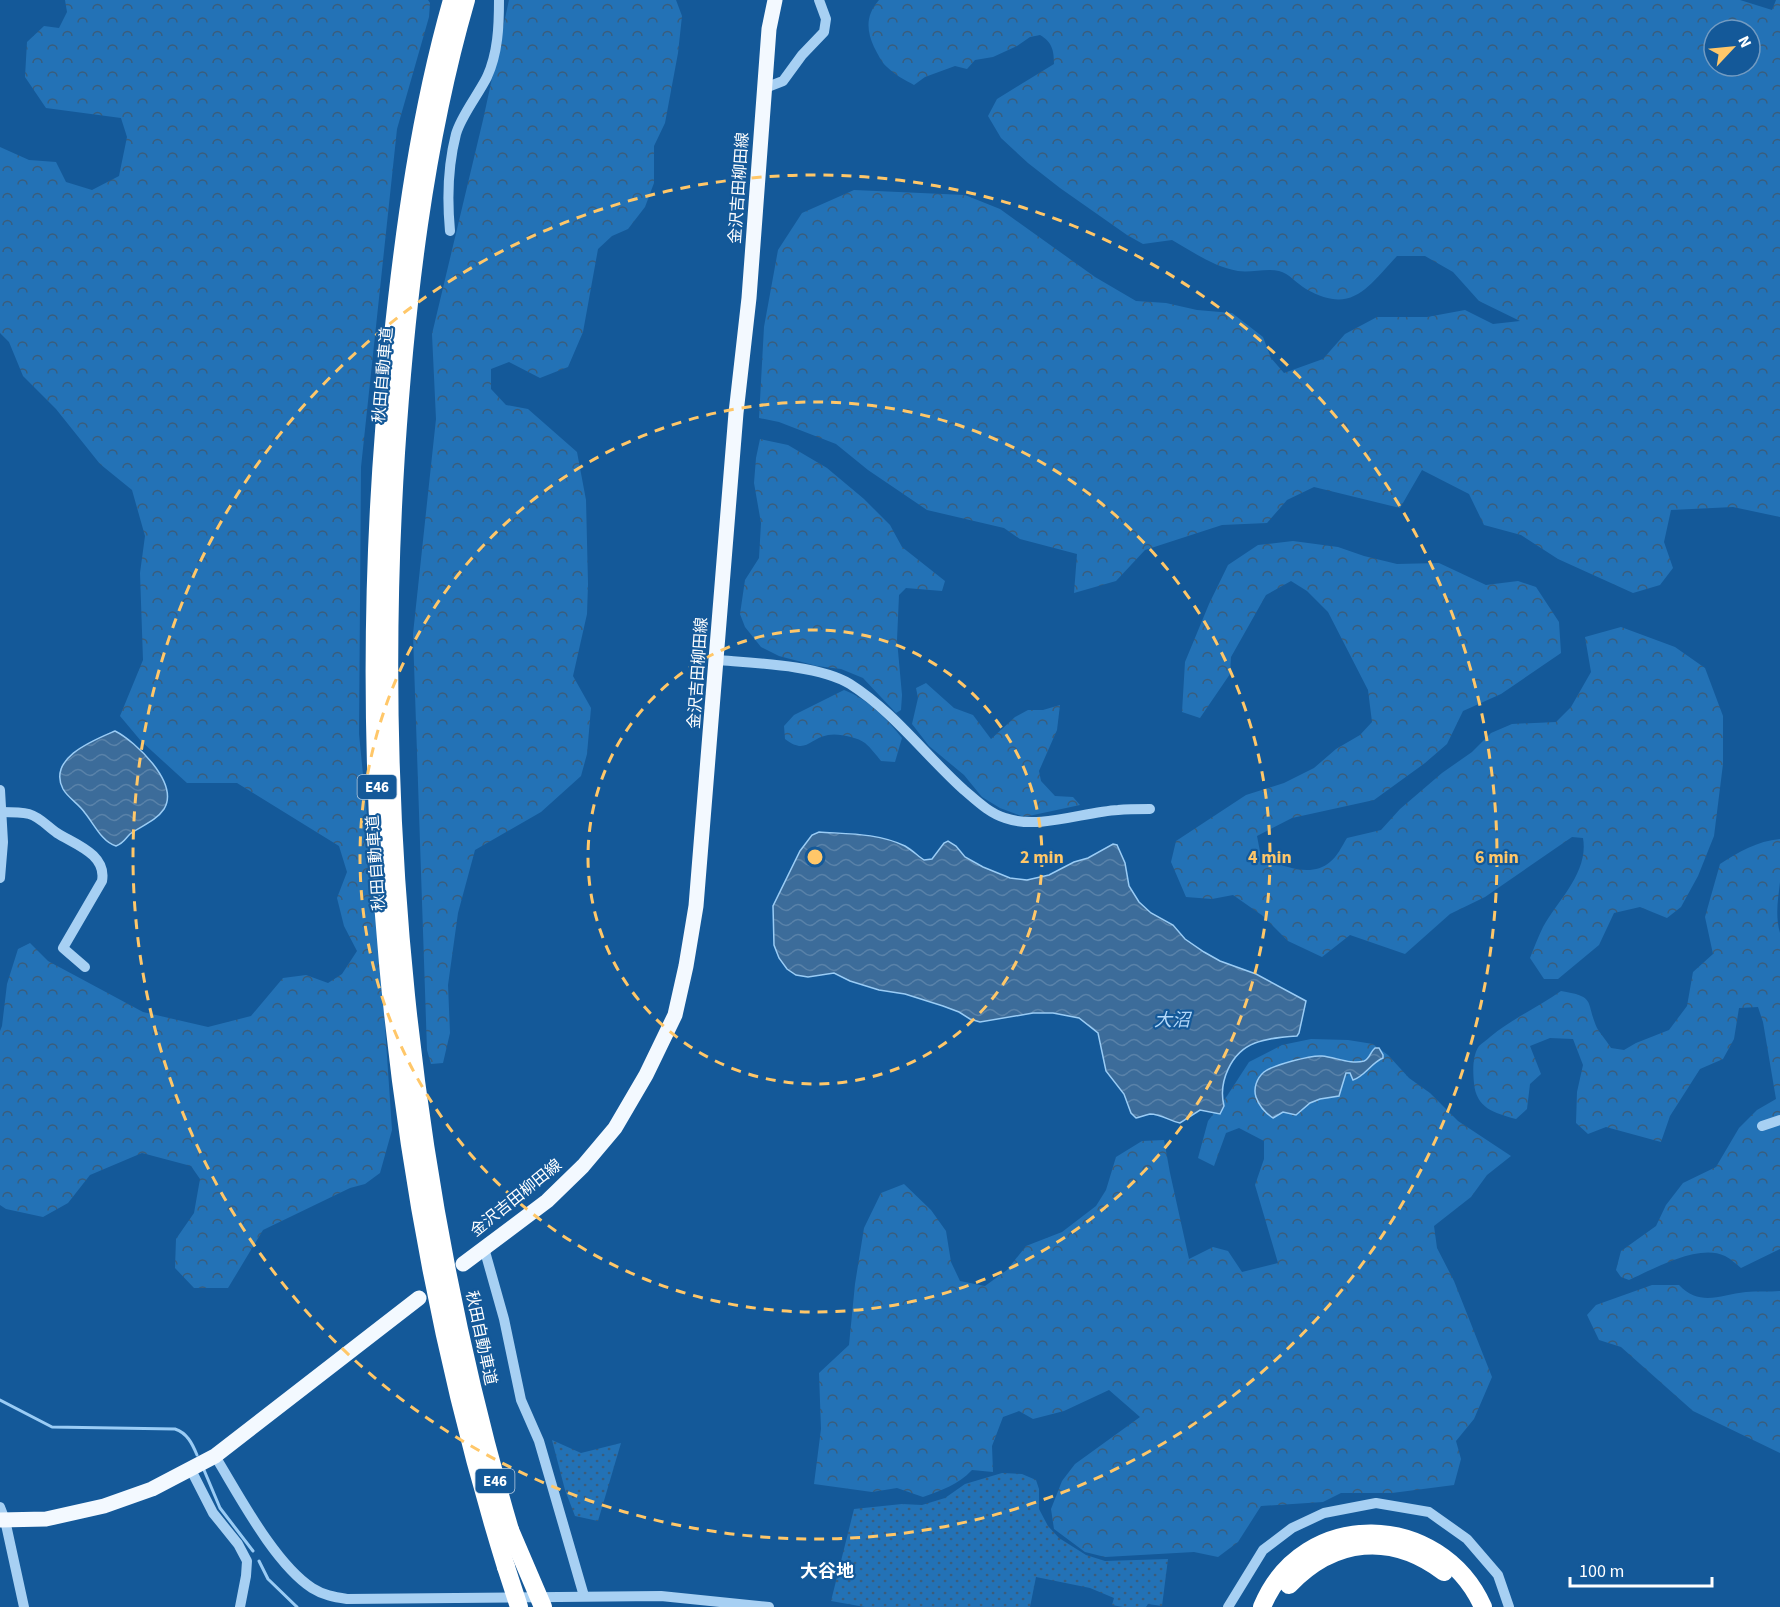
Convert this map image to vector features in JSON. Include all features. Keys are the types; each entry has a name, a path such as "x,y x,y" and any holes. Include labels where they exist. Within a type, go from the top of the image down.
{"highway":[{"name":"秋田自動車道","path":"452,0 425,119 407,217 385,411 375,621 378,816 393,1006 403,1094 432,1265 465,1416 519,1607"},
{"name":"秋田自動車道","path":"466,0 437,122 421,219 408,315 399,413 388,622 392,816 409,1027 430,1178 463,1348 493,1471 534,1607"},
{"path":"510,1530 543,1607"},
{"path":"1262,1607 1274,1585 1302,1556 1333,1540 1368,1533 1406,1537 1440,1554 1467,1578 1483,1607"},
{"path":"1275,1607 1288,1586 1313,1564 1343,1549 1378,1545 1415,1554 1432,1563 1461,1591 1470,1607"}],"main road":[{"name":"金沢吉田柳田線","path":"463,1264 547,1200 583,1166 615,1128 646,1075 675,1015 696,906 736,413 749,297 769,29 775,0"},
{"path":"2,1516 46,1519 104,1506 153,1489 215,1456 419,1298"}],"street":[{"path":"450,231 448,205 451,160 456,132 488,75 497,43 499,0"},
{"path":"765,88 783,81 802,55 824,32 826,19 819,0"},
{"path":"717,660 779,666 823,674 849,683 874,702 951,779 985,809 1004,818 1022,822 1118,810 1150,809"},
{"path":"0,790 3,842 0,878"},
{"path":"1,812 28,814 36,817 57,833 87,850 102,866 104,873 102,880 63,948 85,968"},
{"path":"1762,1126 1780,1120"},
{"path":"484,1248 504,1319 521,1400 539,1441 584,1596"},
{"path":"215,1456 265,1536 300,1579 323,1594 347,1599 661,1596 769,1607"},
{"path":"190,1468 213,1513 238,1544 247,1561 240,1607"},
{"path":"1228,1607 1263,1550 1292,1528 1324,1513 1376,1503 1429,1512 1467,1539 1498,1575 1509,1607"},
{"path":"2,1516 24,1607"}],"green space":[{"path":"65,0 428,0 430,3 429,17 397,129 361,467 359,734 379,938 392,1130 380,1173 365,1184 350,1188 263,1230 228,1288 194,1288 175,1268 176,1239 194,1213 200,1179 191,1166 142,1153 90,1175 68,1203 43,1217 6,1209 0,1205 0,1031 7,984 18,949 30,943 48,961 143,1012 208,1027 251,1016 283,978 306,975 328,983 342,974 357,951 344,926 337,898 347,872 339,846 237,783 187,783 141,741 120,716 143,660 140,573 145,536 132,490 100,464 56,409 23,376 9,342 0,333 0,147 29,160 56,162 66,182 92,190 119,176 127,137 121,118 46,108 25,77 27,42 44,26 59,28 67,12"},
{"path":"509,0 676,0 682,16 678,53 665,123 654,146 654,183 645,207 628,229 612,236 598,249 583,332 568,367 540,378 509,362 491,369 491,389 506,405 528,409 577,452 586,500 588,584 587,614 573,676 591,708 587,754 581,776 541,812 475,850 458,913 448,985 450,1033 443,1063 431,1064 427,1050 413,634 436,419 432,334"},
{"path":"879,0 1740,0 1772,10 1776,0 1780,0 1780,517 1733,507 1671,510 1664,542 1673,568 1660,585 1633,593 1558,559 1521,535 1484,525 1469,494 1422,470 1400,508 1314,487 1287,500 1267,523 1222,525 1145,550 1116,581 1074,593 1077,554 1020,539 1004,528 927,510 868,470 836,444 779,422 759,418 764,327 778,250 802,213 854,190 965,195 1000,209 1095,277 1136,301 1232,313 1263,337 1271,358 1284,373 1323,359 1345,334 1377,317 1427,317 1465,310 1493,324 1520,321 1479,301 1453,272 1425,256 1397,256 1358,294 1335,299 1306,289 1279,271 1229,269 1172,240 1143,244 1060,188 1028,163 1001,138 988,116 997,99 1054,64 1053,51 1047,41 1040,35 1030,37 993,57 975,60 967,69 955,66 925,77 914,85 897,75 881,60 870,34 869,22 872,11"},
{"path":"760,439 788,445 827,468 864,499 890,525 902,547 945,581 942,591 906,588 899,595 897,640 902,695 901,710 896,713 863,678 841,669 817,666 779,656 761,647 745,627 740,614 745,580 759,558 761,523 754,483"},
{"path":"1293,541 1338,547 1397,564 1439,563 1486,585 1518,581 1536,587 1559,622 1561,653 1501,694 1463,711 1447,744 1374,800 1292,818 1257,836 1261,857 1296,869 1314,870 1322,867 1335,857 1347,838 1381,830 1400,809 1442,773 1472,752 1491,733 1512,724 1556,722 1571,707 1591,672 1585,637 1621,627 1675,647 1705,668 1723,716 1723,764 1714,836 1698,876 1681,907 1667,918 1640,907 1614,913 1599,945 1558,979 1544,979 1530,958 1543,927 1577,874 1584,850 1583,838 1572,837 1485,897 1450,914 1405,954 1350,935 1322,957 1288,941 1263,916 1233,895 1212,899 1186,897 1171,862 1176,841 1246,795 1284,783 1314,768 1336,749 1360,735 1372,722 1368,690 1328,612 1307,591 1291,581 1266,595 1231,657 1230,674 1200,718 1182,712 1185,662 1228,565 1258,545"},
{"path":"926,683 954,708 973,715 991,739 1015,717 1028,710 1043,710 1060,705 1057,730 1039,771 1041,781 1055,796 1073,797 1080,805 1024,817 1000,808 982,797 964,775 929,746 912,724 918,698 916,688"},
{"path":"844,690 861,698 876,710 902,738 895,762 881,761 865,743 847,736 828,735 803,746 792,744 785,739 784,726 794,715"},
{"path":"1780,839 1777,914 1780,933 1780,1249 1741,1268 1727,1257 1714,1253 1690,1255 1663,1264 1629,1280 1621,1277 1616,1270 1621,1251 1656,1226 1666,1205 1683,1183 1716,1167 1739,1128 1757,1110 1776,1099 1763,1022 1758,1007 1739,1008 1734,1039 1723,1059 1700,1069 1670,1116 1661,1142 1606,1127 1588,1134 1576,1123 1577,1092 1583,1065 1573,1039 1550,1038 1530,1046 1541,1074 1530,1084 1527,1109 1516,1119 1494,1112 1482,1104 1478,1098 1474,1079 1475,1054 1479,1046 1499,1030 1561,991 1585,998 1597,1028 1611,1048 1624,1050 1669,1030 1687,1006 1693,972 1713,954 1705,917 1720,864 1741,851"},
{"path":"1311,1039 1348,1040 1373,1044 1388,1055 1409,1078 1430,1093 1458,1121 1511,1156 1487,1175 1471,1197 1434,1226 1437,1248 1454,1281 1492,1377 1474,1419 1456,1441 1461,1459 1454,1485 1392,1493 1341,1493 1323,1502 1261,1506 1238,1542 1218,1557 1194,1552 1105,1557 1085,1552 1054,1529 1051,1509 1062,1481 1075,1464 1140,1417 1109,1390 1064,1411 1033,1419 1019,1411 1003,1417 992,1446 993,1472 972,1470 955,1483 923,1497 897,1488 872,1492 814,1484 821,1429 819,1373 849,1345 855,1284 864,1228 881,1193 904,1184 931,1210 946,1231 951,1262 960,1281 985,1286 1007,1270 1026,1246 1062,1232 1096,1206 1106,1190 1116,1157 1142,1141 1164,1140 1189,1259 1213,1247 1228,1251 1242,1272 1278,1263 1255,1185 1264,1159 1264,1141 1239,1128 1226,1133 1214,1166 1198,1158 1208,1121 1249,1062 1282,1045"},
{"path":"1652,1285 1679,1285 1687,1292 1703,1298 1746,1292 1780,1291 1780,1453 1693,1411 1621,1347 1599,1340 1587,1315 1596,1305"},
{"path":"552,1440 581,1453 621,1443 598,1521 575,1516 565,1490"},
{"path":"1002,1473 1022,1474 1036,1480 1039,1489 1039,1509 1048,1526 1059,1538 1086,1555 1105,1561 1168,1559 1162,1606 1112,1605 1114,1598 1090,1588 1036,1577 1030,1607 865,1607 831,1601 854,1509 902,1504 922,1505 945,1498 965,1484"}],"water":[{"path":"115,731 144,753 153,764 166,787 167,799 164,809 157,817 116,846 102,837 83,810 65,792 60,778 61,768 75,752"},
{"name":"大沼","path":"819,832 884,839 905,846 924,860 932,859 948,841 956,846 965,857 983,867 1010,878 1027,880 1049,875 1113,844 1117,845 1125,863 1129,886 1139,902 1151,913 1173,925 1185,939 1204,952 1220,961 1256,974 1306,1001 1299,1033 1297,1036 1260,1041 1239,1053 1225,1078 1224,1106 1220,1114 1200,1110 1180,1123 1154,1114 1136,1118 1131,1113 1124,1094 1106,1071 1098,1033 1079,1018 1053,1013 1033,1013 980,1022 943,1006 905,994 879,990 850,981 834,973 808,977 796,975 787,969 774,945 773,906 800,851 812,835"},
{"path":"1375,1048 1379,1048 1383,1058 1353,1080 1350,1073 1346,1073 1339,1096 1310,1103 1296,1115 1283,1112 1273,1118 1262,1109 1257,1100 1256,1083 1264,1072 1275,1066 1317,1056 1359,1062 1368,1059"}],"waterway":[{"path":"0,1400 52,1427 175,1429 189,1439 197,1455"},
{"path":"204,1470 220,1508 253,1551"},
{"path":"259,1561 268,1579 297,1607"}],"district":[{"name":"大谷地","path":"827,1571"}]}
